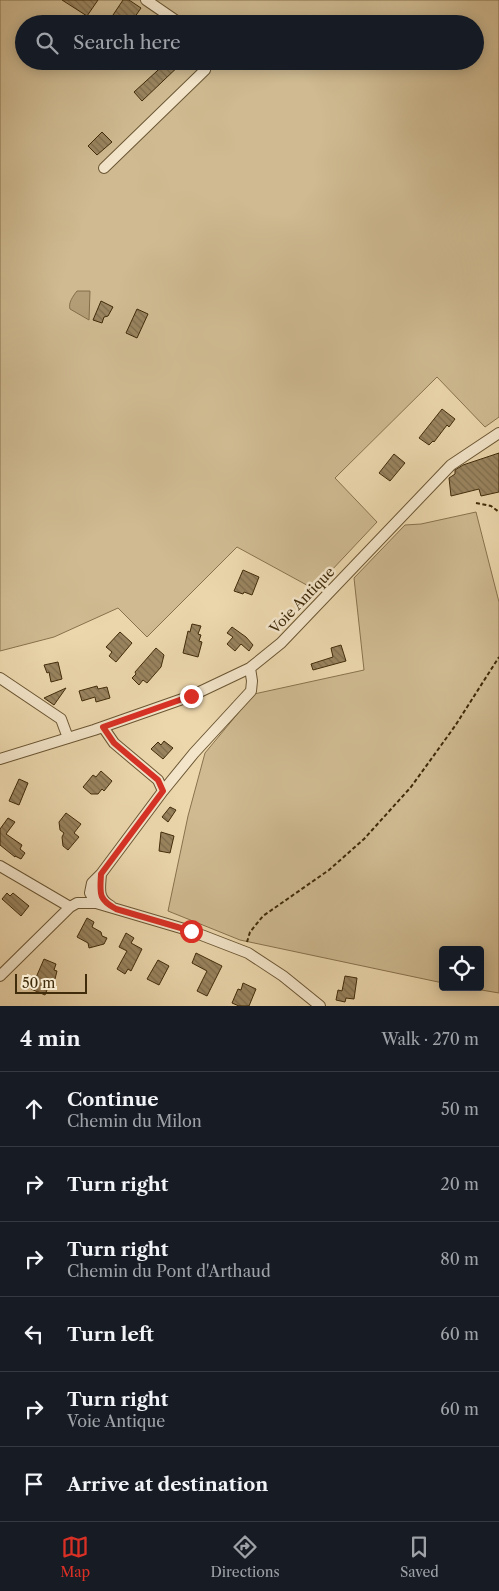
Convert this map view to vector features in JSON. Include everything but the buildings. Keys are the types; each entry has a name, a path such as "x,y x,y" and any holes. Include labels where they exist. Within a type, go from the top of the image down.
{"street":[{"path":"146,0 168,15"},
{"path":"104,168 205,70"},
{"name":"Voie Antique","path":"0,759 103,727 191,696 250,668 281,643 451,465 499,433"},
{"path":"0,976 91,887 194,753 251,691 250,668"},
{"path":"0,678 61,719 68,738"},
{"path":"103,727 114,743 158,780 163,791"},
{"path":"0,866 74,905 96,903 191,931 244,951 283,976 320,1006"},
{"path":"101,874 100,895 106,903 116,909"},
{"path":"91,887 90,893 96,903"}],"path":[{"path":"476,503 492,506 499,512"},
{"path":"244,951 250,932 263,916 328,870 364,840 411,787 455,726 499,657"}],"shaded area":[{"path":"0,0 499,0 499,417 485,427 437,377 335,478 377,522 314,589 237,547 147,637 118,608 54,637 0,651"},
{"path":"77,291 90,291 89,320 70,309 70,302"},
{"path":"476,512 499,602 499,993 484,990 484,946 439,946 439,982 240,940 168,911 188,816 205,753 254,694 364,670 354,578 405,525 421,524"}],"route":[{"path":"191,696 103,727 114,743 158,780 163,791 101,874 100,895 106,903 116,909 191,931"}]}
